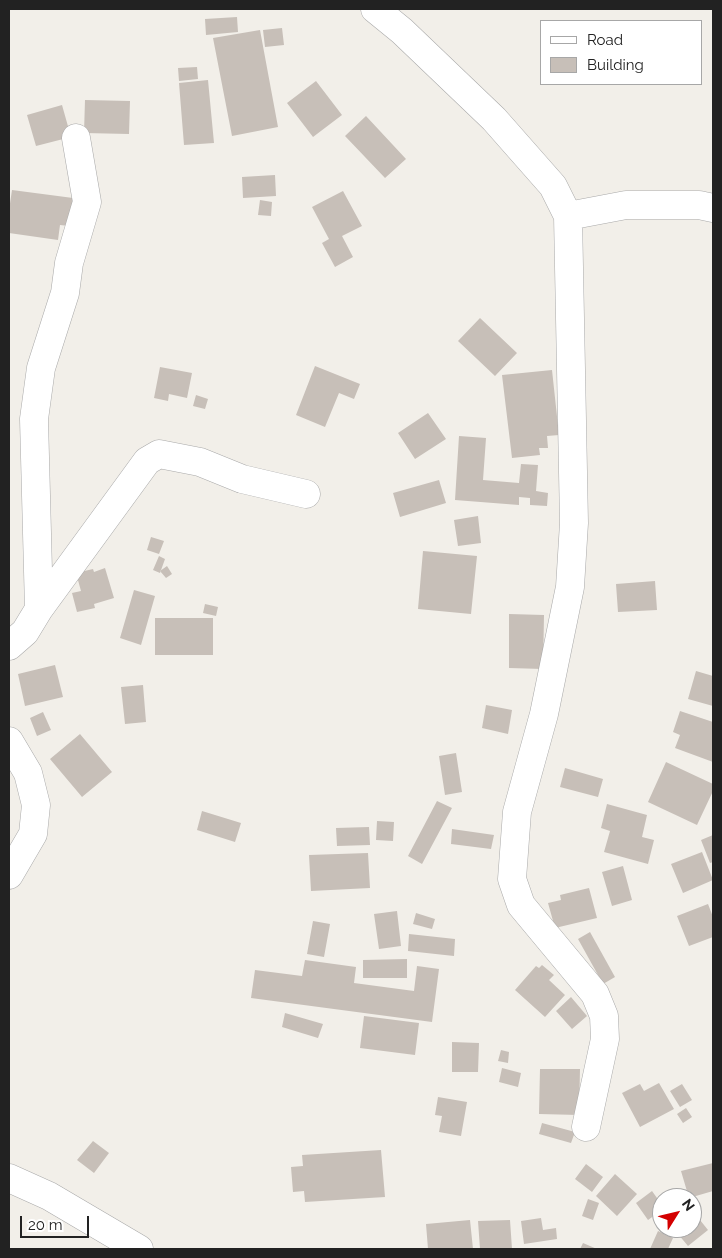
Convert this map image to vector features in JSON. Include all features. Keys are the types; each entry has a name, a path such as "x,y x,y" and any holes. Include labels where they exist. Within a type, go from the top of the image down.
{"street":[{"path":"374,9 402,31 494,119 553,186 568,216 574,524 570,587 544,714 517,812 512,879 521,905 595,994 604,1016 605,1039 586,1127"},
{"path":"39,609 34,419 41,368 65,292 69,263 87,202 76,138"},
{"path":"568,216 626,206 699,205 713,208"},
{"path":"9,646 25,632 39,609 147,461 159,454 200,462 242,479 306,494"},
{"path":"9,741 28,774 36,805 33,834 9,875"},
{"path":"9,1178 49,1196 139,1249"}],"building":[{"path":"237,17 238,32 206,35 205,19"},
{"path":"282,28 284,45 265,47 263,30"},
{"path":"260,30 278,127 232,136 213,38"},
{"path":"197,67 198,79 179,81 178,68"},
{"path":"208,80 214,143 184,145 179,83"},
{"path":"316,81 342,115 313,137 287,103"},
{"path":"85,100 130,101 129,134 84,133"},
{"path":"62,105 71,137 36,146 27,115"},
{"path":"366,116 406,159 385,178 345,136"},
{"path":"275,175 276,196 243,198 242,177"},
{"path":"12,190 73,198 69,226 60,225 58,240 9,233 9,210"},
{"path":"343,191 362,226 342,236 353,257 335,267 322,243 329,239 312,207"},
{"path":"260,200 272,202 271,216 258,215"},
{"path":"480,318 517,353 495,376 458,341"},
{"path":"315,366 360,384 354,399 339,393 325,427 296,415"},
{"path":"160,367 192,373 187,398 169,394 168,401 154,398"},
{"path":"552,370 559,435 547,436 548,448 539,448 540,455 512,458 502,375"},
{"path":"196,395 208,399 205,409 193,406"},
{"path":"428,413 446,439 415,459 398,433"},
{"path":"459,436 486,438 483,480 519,483 521,464 538,465 536,491 548,493 547,506 530,505 530,498 519,497 519,505 455,500"},
{"path":"439,480 446,503 400,517 393,493"},
{"path":"478,516 481,543 458,546 454,520"},
{"path":"151,537 164,541 159,554 147,550"},
{"path":"423,551 477,556 471,614 418,609"},
{"path":"159,556 165,559 160,573 153,570"},
{"path":"167,566 172,574 166,578 160,571"},
{"path":"105,568 114,598 94,604 95,608 77,612 72,593 81,591 76,573 93,569 94,572"},
{"path":"655,581 657,610 618,612 616,584"},
{"path":"134,590 155,596 141,645 120,638"},
{"path":"205,604 218,607 216,616 203,613"},
{"path":"509,614 544,615 543,669 509,668"},
{"path":"155,618 213,618 213,655 155,655"},
{"path":"55,665 63,697 25,706 18,674"},
{"path":"696,671 713,676 713,706 688,699"},
{"path":"143,685 146,722 125,724 121,687"},
{"path":"486,705 512,710 508,734 482,728"},
{"path":"680,711 713,722 713,762 675,748 680,735 673,732"},
{"path":"43,712 51,730 37,736 30,718"},
{"path":"80,734 112,772 82,797 50,759"},
{"path":"456,753 462,792 445,795 439,756"},
{"path":"666,762 713,784 713,791 697,825 648,802"},
{"path":"565,768 603,779 598,797 560,787"},
{"path":"437,801 452,808 422,864 408,856"},
{"path":"607,804 647,815 642,837 654,840 648,864 604,852 610,831 601,828"},
{"path":"202,811 241,823 235,842 197,830"},
{"path":"377,821 394,822 393,841 376,840"},
{"path":"369,827 370,845 337,846 336,828"},
{"path":"452,829 494,835 491,849 451,844"},
{"path":"713,835 713,862 710,863 701,840"},
{"path":"702,852 713,880 683,893 671,864"},
{"path":"368,853 370,888 311,891 309,855"},
{"path":"623,866 632,900 612,906 602,872"},
{"path":"589,888 597,918 555,928 548,903 561,900 560,895"},
{"path":"708,904 713,917 713,937 689,946 677,916"},
{"path":"397,911 401,946 379,949 374,914"},
{"path":"416,913 435,919 432,929 413,924"},
{"path":"313,921 330,924 324,957 307,954"},
{"path":"590,932 615,977 603,984 578,939"},
{"path":"409,934 455,939 454,956 408,951"},
{"path":"407,959 407,978 363,978 363,960"},
{"path":"305,960 356,967 354,983 414,991 417,966 439,969 432,1022 251,998 255,970 302,976"},
{"path":"542,965 554,975 549,980 565,995 545,1017 515,990 536,966 539,968"},
{"path":"571,997 587,1016 572,1029 556,1011"},
{"path":"285,1013 323,1024 318,1038 282,1027"},
{"path":"364,1016 419,1023 415,1055 360,1048"},
{"path":"452,1042 479,1043 478,1072 452,1072"},
{"path":"501,1050 509,1052 508,1063 498,1061"},
{"path":"502,1068 521,1073 518,1087 499,1082"},
{"path":"540,1069 580,1069 579,1115 539,1114"},
{"path":"659,1083 674,1109 640,1127 622,1093 640,1084 644,1091"},
{"path":"682,1084 692,1100 680,1107 670,1091"},
{"path":"438,1097 467,1102 461,1136 439,1132 442,1116 435,1115"},
{"path":"686,1108 692,1117 683,1123 677,1114"},
{"path":"542,1123 575,1132 571,1143 539,1134"},
{"path":"93,1141 109,1153 94,1173 77,1160"},
{"path":"381,1150 385,1197 305,1202 304,1191 293,1192 291,1167 303,1166 302,1155"},
{"path":"713,1163 713,1191 702,1194 702,1188 686,1188 681,1171"},
{"path":"586,1164 603,1177 592,1192 575,1179"},
{"path":"615,1174 637,1194 617,1216 596,1196"},
{"path":"652,1191 652,1217 648,1220 636,1203"},
{"path":"588,1199 599,1203 593,1220 582,1216"},
{"path":"541,1218 543,1230 556,1228 557,1239 524,1244 521,1221"},
{"path":"470,1220 473,1249 428,1249 426,1224"},
{"path":"510,1220 512,1249 480,1249 478,1221"},
{"path":"702,1222 708,1230 702,1235"},
{"path":"655,1238 673,1238 668,1249 650,1249"},
{"path":"681,1238 698,1238 688,1246"},
{"path":"583,1243 597,1249 580,1249"}]}
